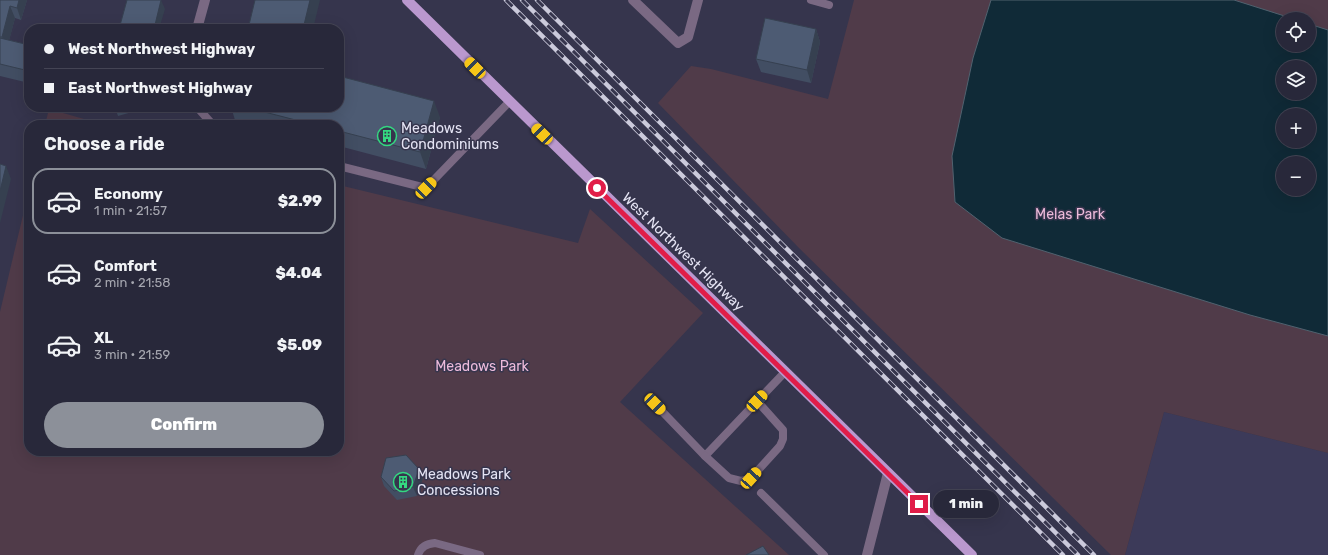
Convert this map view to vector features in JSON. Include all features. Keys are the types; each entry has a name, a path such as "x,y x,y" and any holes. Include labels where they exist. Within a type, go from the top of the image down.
{"main road":[{"name":"West Northwest Highway","path":"407,0 509,102 972,555"}],"street":[{"path":"198,24 205,0"},
{"path":"634,0 678,43 688,37 698,0"},
{"path":"867,555 888,473"}],"lane":[{"path":"811,0 829,5"},
{"path":"344,167 426,188 509,102"},
{"path":"201,112 209,120"},
{"path":"705,456 785,372"},
{"path":"655,404 705,456 729,478 741,481 751,478 780,446 783,439 783,430 757,401"},
{"path":"761,493 824,555"},
{"path":"418,555 423,547 435,543 480,555"}],"shaded area":[{"path":"1164,412 1328,453 1328,555 1125,555"}],"green space":[{"name":"Melas Park","path":"854,0 1328,0 1328,453 1164,412 1125,555 1111,555 799,248 658,103 691,66 711,69 828,99"},
{"path":"48,112 60,112 88,120 46,120"},
{"name":"Meadows Park","path":"344,186 578,243 590,209 703,313 620,402 789,555 0,555 0,312 24,211 24,456 344,456"}],"water":[{"path":"991,0 1234,0 1276,13 1276,52 1316,52 1316,26 1328,30 1328,336 1250,315 1002,238 955,202 952,156 973,58"}],"building":[{"path":"0,0 19,0 17,8 10,6 2,37 0,37"},
{"path":"127,0 161,0 155,24 120,24"},
{"path":"255,0 310,0 304,24 249,24"},
{"path":"765,18 816,29 807,70 756,59"},
{"path":"0,38 24,44 24,70 0,64"},
{"path":"344,77 434,101 420,152 344,132 344,120 296,120 264,112 344,112"},
{"path":"0,164 6,166 0,191"},
{"name":"Meadows Park Concessions","path":"406,455 419,469 413,487 394,491 381,477 386,458"},
{"path":"763,546 769,555 746,555"}],"railway":[{"path":"506,0 1063,555"},
{"path":"522,0 1078,555"},
{"path":"537,0 1094,555"}],"place":[{"name":"Meadows Condominiums","path":"387,136"},
{"name":"Meadows Park Concessions","path":"403,482"}],"route":[{"path":"597,188 919,504"}]}
